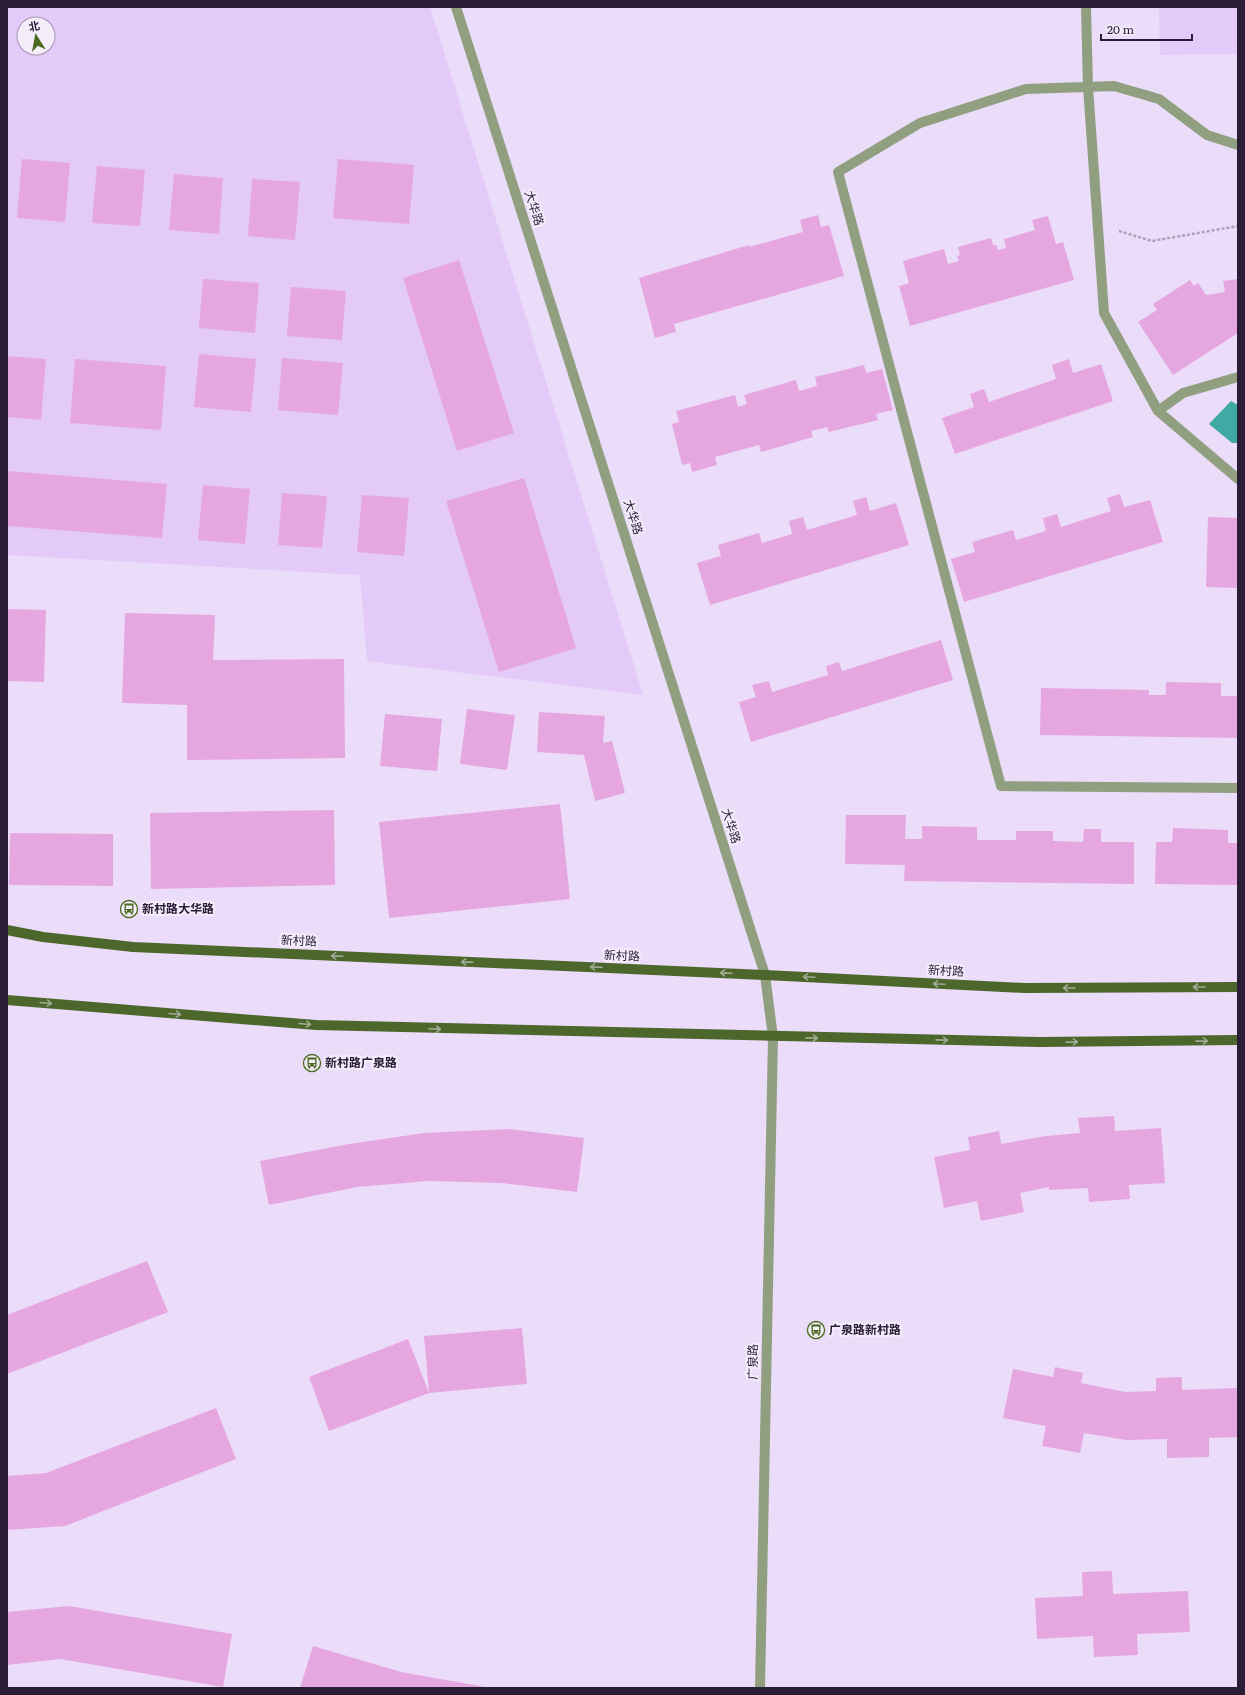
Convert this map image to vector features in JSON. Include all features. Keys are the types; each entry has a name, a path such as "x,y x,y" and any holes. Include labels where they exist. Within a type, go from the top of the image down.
{"main road":[{"name":"新村路","path":"7,930 44,937 133,947 1024,988 1238,987"},
{"path":"7,1000 316,1025 773,1037 1040,1042 1238,1040"}],"street":[{"name":"大华路","path":"456,7 765,975 773,1037"},
{"path":"1086,7 1088,87 1104,313 1158,411 1238,479"},
{"path":"1238,145 1207,135 1159,99 1114,86 1026,89 920,123 838,172 1001,786 1238,788"},
{"path":"1158,411 1183,394 1238,377"},
{"name":"广泉路","path":"760,1688 773,1037"}],"path":[{"path":"1098,226 1152,241 1238,226"}],"shaded area":[{"path":"7,7 430,7 643,695 367,661 360,575 7,555"},
{"path":"1159,7 1238,7 1238,54 1160,55"},
{"path":"1231,401 1238,405 1238,443 1232,443 1209,424"}],"building":[{"path":"22,159 70,163 65,222 17,218"},
{"path":"338,159 414,165 409,224 333,218"},
{"path":"97,166 145,170 140,226 92,223"},
{"path":"174,174 223,178 219,234 169,230"},
{"path":"252,179 300,182 295,240 248,236"},
{"path":"818,215 821,227 829,225 844,276 674,324 676,332 655,338 639,278 749,245 749,247 803,232 800,220"},
{"path":"1048,216 1056,244 1063,242 1074,280 910,326 899,286 909,283 903,261 944,249 948,264 959,261 957,256 960,255 958,247 991,238 993,245 996,245 998,250 1006,248 1004,239 1035,230 1032,220"},
{"path":"459,260 514,433 457,451 403,278"},
{"path":"203,279 259,283 255,333 199,328"},
{"path":"1238,279 1238,333 1173,375 1138,322 1157,310 1153,304 1190,280 1194,286 1198,283 1206,295 1225,292 1223,281"},
{"path":"291,287 346,291 342,340 287,336"},
{"path":"199,354 256,359 251,412 194,407"},
{"path":"7,356 46,359 41,420 7,417"},
{"path":"282,358 343,363 338,415 278,410"},
{"path":"75,359 166,366 161,430 70,423"},
{"path":"1069,359 1073,373 1101,364 1113,401 955,454 942,418 974,407 970,394 984,389 989,402 1056,379 1052,365"},
{"path":"864,365 866,373 882,369 893,410 876,414 878,420 829,432 827,427 811,431 813,437 761,452 759,445 715,457 717,465 692,472 690,463 682,465 672,424 679,422 676,411 735,395 738,407 747,404 744,395 796,380 799,391 817,386 815,377"},
{"path":"7,471 167,484 162,538 7,526"},
{"path":"524,478 576,648 499,672 446,501"},
{"path":"203,485 250,489 245,544 198,540"},
{"path":"282,493 327,496 322,548 278,545"},
{"path":"1120,494 1124,507 1150,500 1163,542 964,602 951,559 975,552 972,542 1013,530 1016,540 1046,531 1043,518 1057,514 1061,527 1111,511 1107,498"},
{"path":"362,495 409,498 404,556 357,552"},
{"path":"866,497 870,511 896,503 909,545 710,605 697,563 721,556 718,545 759,533 762,543 792,534 789,521 803,517 807,530 857,515 853,501"},
{"path":"1208,517 1238,518 1238,588 1206,587"},
{"path":"7,609 46,610 44,682 7,681"},
{"path":"125,613 215,615 213,660 344,659 345,758 187,760 187,705 122,703"},
{"path":"941,640 953,680 751,742 739,702 756,697 752,685 769,681 772,692 828,675 826,666 839,662 842,671"},
{"path":"1166,682 1221,683 1221,696 1238,696 1238,738 1040,735 1041,688 1149,690 1149,695 1166,695"},
{"path":"467,709 515,715 507,770 460,764"},
{"path":"539,712 605,716 603,743 612,741 625,793 595,801 584,755 537,752"},
{"path":"385,714 442,719 437,771 380,766"},
{"path":"560,804 570,899 389,918 379,822"},
{"path":"334,810 335,885 151,889 150,813"},
{"path":"846,815 906,815 905,839 922,839 922,826 977,827 977,840 1016,840 1016,831 1053,831 1053,841 1083,842 1084,829 1101,829 1101,842 1134,842 1134,884 904,881 905,865 845,864"},
{"path":"1173,828 1228,830 1228,843 1238,843 1238,885 1155,884 1156,842 1172,842"},
{"path":"10,833 113,834 113,886 9,885"},
{"path":"1114,1116 1115,1131 1161,1128 1165,1183 1129,1185 1130,1199 1089,1202 1088,1188 1049,1190 1049,1187 1020,1193 1024,1212 981,1221 977,1201 944,1208 934,1157 970,1150 968,1137 999,1131 1001,1144 1046,1136 1080,1133 1078,1118"},
{"path":"509,1129 584,1138 577,1192 502,1183 428,1181 357,1187 269,1205 260,1161 349,1144 424,1133"},
{"path":"147,1261 168,1312 7,1374 7,1315"},
{"path":"522,1328 527,1384 429,1393 424,1336"},
{"path":"408,1339 429,1393 329,1431 309,1377"},
{"path":"1055,1367 1083,1373 1081,1383 1125,1392 1156,1391 1156,1378 1182,1377 1182,1390 1238,1388 1238,1437 1209,1438 1209,1457 1167,1458 1167,1439 1126,1440 1084,1433 1080,1453 1042,1446 1046,1426 1003,1418 1013,1369 1053,1377"},
{"path":"216,1408 236,1459 65,1526 7,1530 7,1476 46,1473"},
{"path":"1112,1571 1113,1594 1188,1591 1190,1632 1137,1634 1138,1655 1094,1657 1093,1636 1037,1639 1035,1598 1083,1596 1082,1572"},
{"path":"69,1606 232,1634 223,1687 60,1659 7,1665 7,1612"},
{"path":"313,1646 401,1672 491,1688 300,1688"}],"place":[{"name":"新村路大华路","path":"129,909"},
{"name":"新村路广泉路","path":"312,1063"},
{"name":"广泉路新村路","path":"816,1330"}]}
